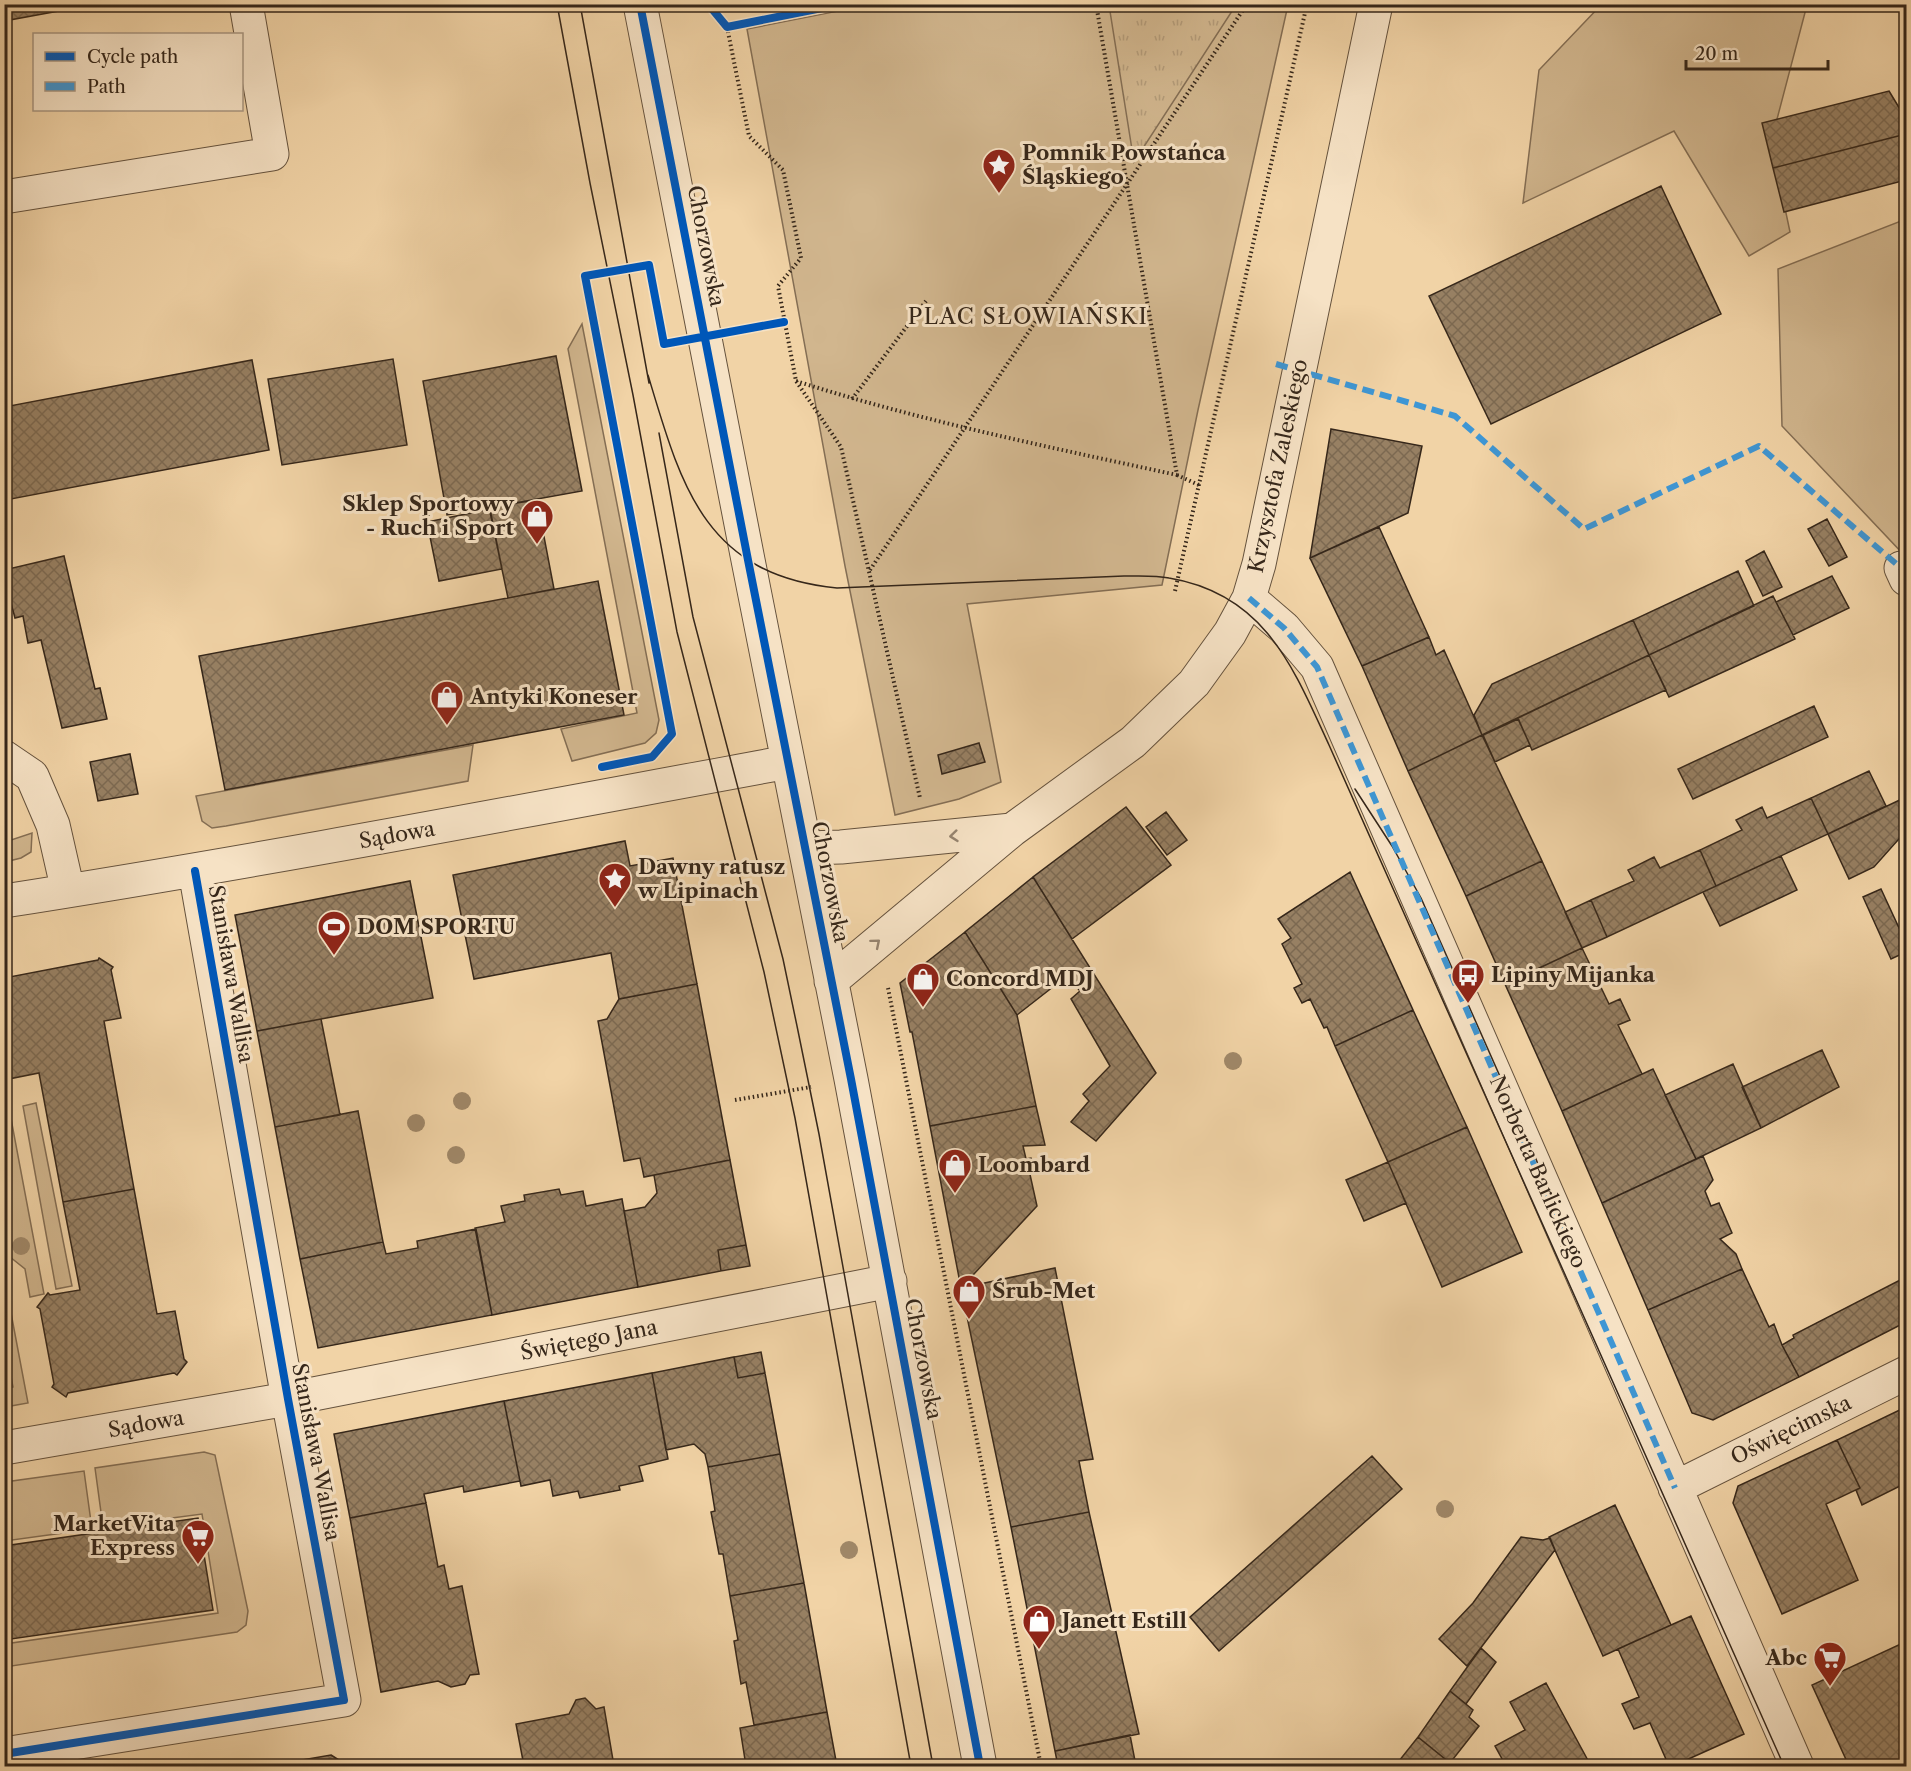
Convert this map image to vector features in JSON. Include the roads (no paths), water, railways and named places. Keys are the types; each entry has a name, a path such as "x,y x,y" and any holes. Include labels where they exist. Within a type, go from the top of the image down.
{"street":[{"path":"4,197 272,154 246,4"},
{"name":"Chorzowska","path":"640,4 890,1281 980,1767"},
{"name":"Krzysztofa Zaleskiego","path":"831,981 1012,830 1133,742 1194,683 1230,633 1249,598 1259,564 1376,4"},
{"name":"Norberta Barlickiego","path":"1249,598 1284,628 1317,668 1797,1767"},
{"path":"4,757 32,776 53,825 68,891"},
{"name":"Sądowa","path":"4,901 195,871 608,797 788,762"},
{"path":"805,848 852,846 1012,830"},
{"name":"Stanisława Wallisa","path":"4,1754 86,1754 344,1700 288,1399 195,871"},
{"name":"Świętego Jana","path":"288,1399 890,1281"},
{"name":"Oświęcimska","path":"1675,1488 1906,1372"},
{"name":"Sądowa","path":"5,1448 288,1399"}],"tram line":[{"path":"557,4 677,632 764,972 795,1118 911,1766"},
{"path":"580,4 649,383"},
{"path":"648,375 673,453 687,487 705,518 727,544 756,565 792,580 837,588 1124,576 1164,577 1202,587 1229,600 1252,617 1272,638 1302,688 1329,745 1784,1766"},
{"path":"659,433 693,617 783,959 797,1026 819,1134 933,1766"},
{"path":"1355,789 1392,846 1421,898 1533,1151 1542,1175 1562,1249"}],"place":[{"name":"Pomnik Powstańca Śląskiego","path":"999,194"},
{"name":"Sklep Sportowy - Ruch i Sport","path":"537,545"},
{"name":"Antyki Koneser","path":"447,726"},
{"name":"Dawny ratusz w Lipinach","path":"615,908"},
{"name":"DOM SPORTU","path":"334,956"},
{"name":"Lipiny Mijanka","path":"1468,1004"},
{"name":"Concord MDJ","path":"923,1008"},
{"name":"Loombard","path":"955,1194"},
{"name":"Śrub-Met","path":"969,1320"},
{"name":"MarketVita Express","path":"198,1565"},
{"name":"Janett Estill","path":"1039,1650"},
{"name":"Abc","path":"1830,1687"}],"district":[{"name":"PLAC SŁOWIAŃSKI","path":"1028,316"}]}
